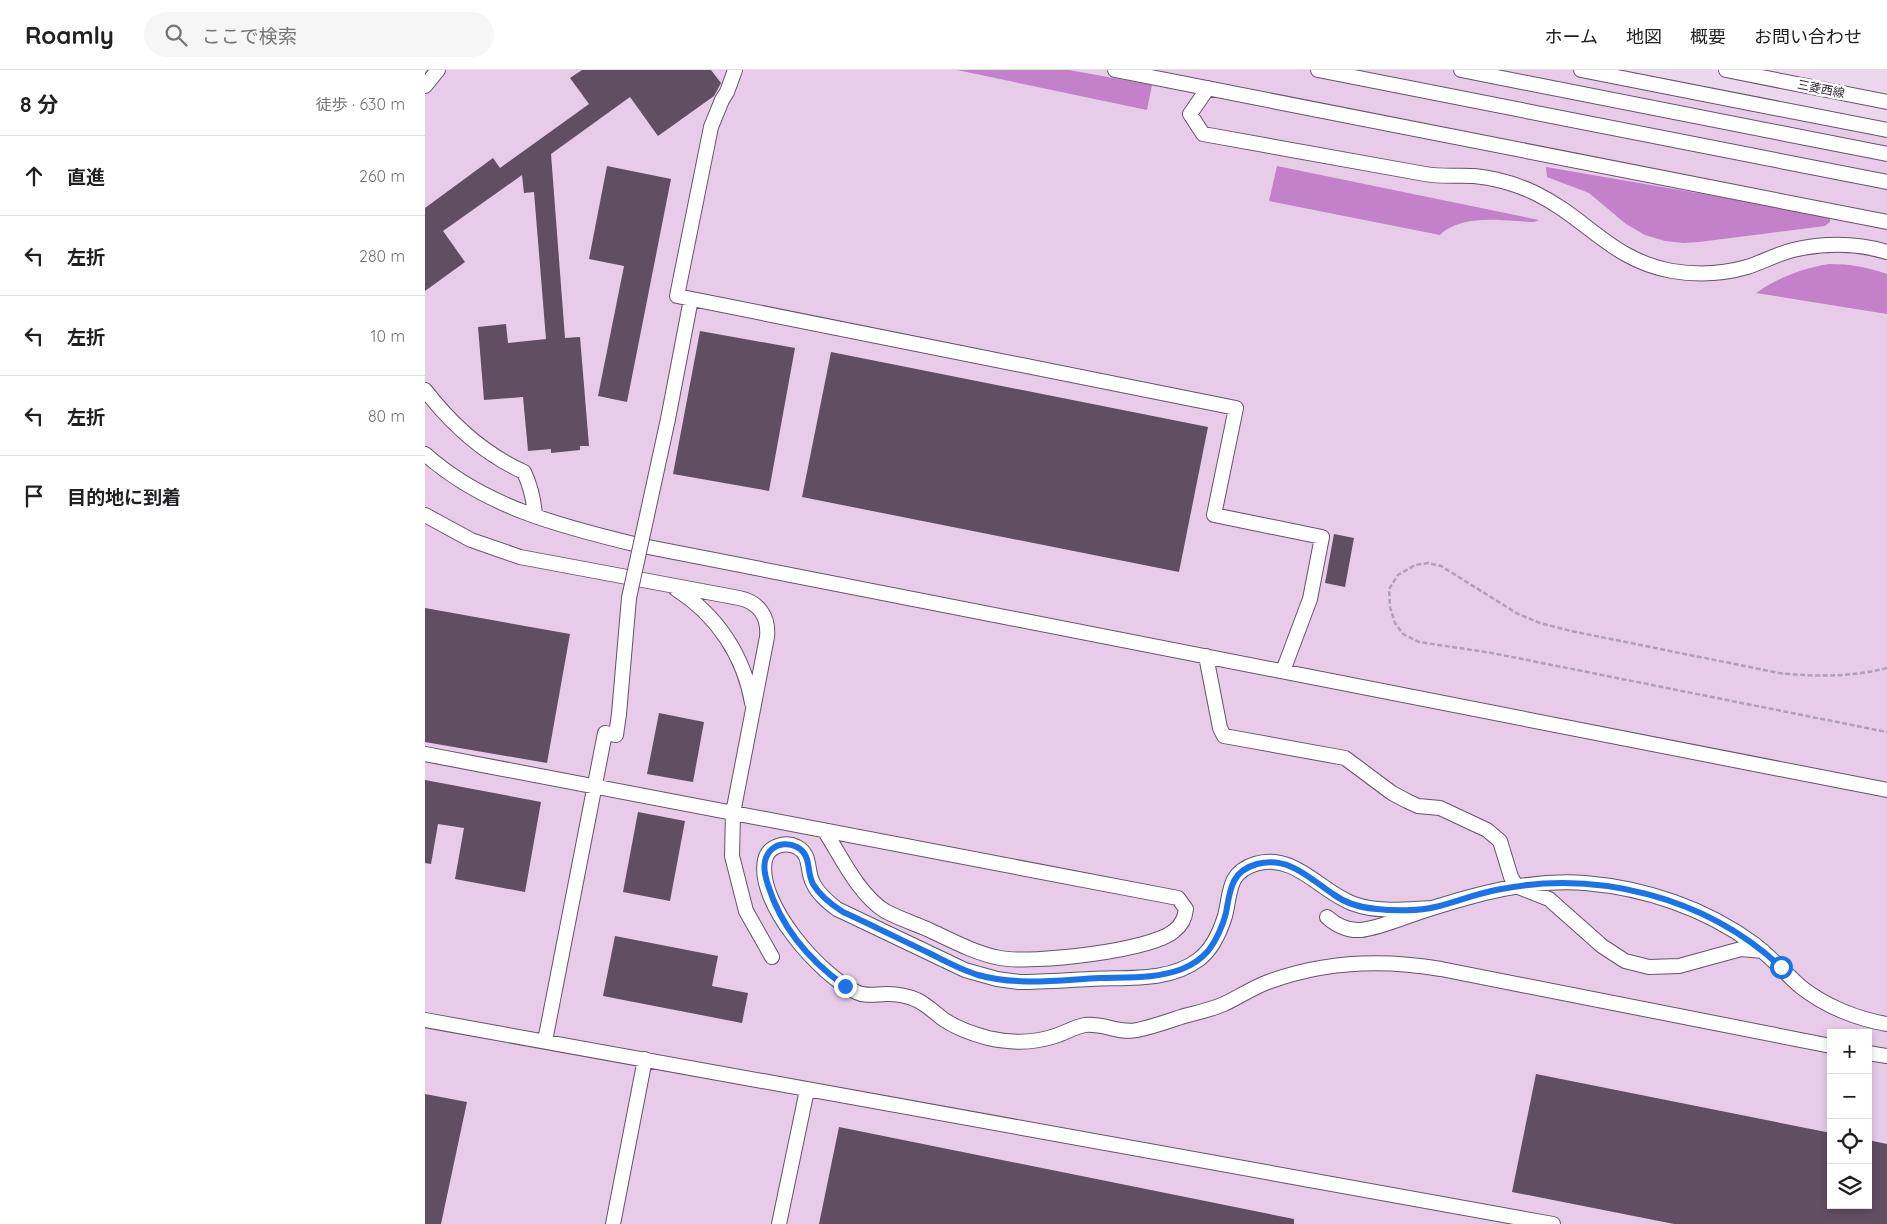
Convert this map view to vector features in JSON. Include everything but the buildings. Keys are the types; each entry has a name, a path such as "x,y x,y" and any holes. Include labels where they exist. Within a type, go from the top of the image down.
{"street":[{"path":"425,86 438,70"},
{"path":"735,70 711,127 677,296 1236,408 1215,515 1322,537 1309,599 1283,671"},
{"path":"1115,70 1887,222"},
{"path":"1319,70 1887,182"},
{"path":"1461,70 1887,154"},
{"path":"1505,70 1887,146"},
{"path":"1581,70 1887,130"},
{"name":"三菱西線","path":"1726,70 1887,102"},
{"path":"1208,88 1190,114 1203,134 1425,174 1444,177 1474,176 1504,182 1534,192 1561,207 1620,252 1640,262 1660,268 1693,273 1725,272 1747,267 1792,251 1830,245 1856,246 1887,252"},
{"path":"545,1041 605,733 616,735 629,598 668,418 691,299"},
{"path":"425,390 450,419 478,444 509,465 524,472 531,486 535,503 535,516"},
{"path":"425,454 444,470 473,489 503,504 596,535 659,550 1887,790"},
{"path":"425,515 471,540 520,557 745,599 755,604 763,614 768,625 767,637 733,813 732,856 746,912 772,957"},
{"path":"671,586 696,603 718,625 727,638 747,679 753,709"},
{"path":"1206,656 1220,728 1224,736 1345,758 1392,793 1407,801 1418,806 1441,808 1487,830 1500,841 1511,877 1516,886 1549,899 1602,946 1625,961 1649,967 1679,966 1741,949 1763,951"},
{"path":"425,754 595,786 733,813 825,830 1178,898 1186,909 1185,918 1180,926 1164,938 1134,947 1035,960 1001,958 980,953 886,911 869,899 825,830"},
{"path":"1433,908 1378,910 1335,896 1298,869 1284,863 1269,862 1255,864 1242,871 1231,883 1225,914 1211,947 1191,965 1156,976 1019,982 986,977 965,970 837,909 826,900 812,883 807,857 795,846 783,844 774,847 768,854 765,862 765,876 785,925 807,953 834,978 862,994 894,994 914,999 957,1026 972,1033 999,1040 1039,1040 1058,1035 1079,1026 1090,1025 1108,1026 1123,1032 1139,1030 1216,1006 1254,987 1286,976 1337,965 1372,963 1407,964 1441,969 1827,1045"},
{"path":"1327,917 1339,926 1361,930 1484,892 1516,886 1583,883 1617,887 1649,894 1686,907 1723,924 1763,951 1803,988 1822,1000 1856,1016 1887,1024"},
{"path":"425,1020 1553,1224"},
{"path":"1872,1054 1887,1056"},
{"path":"613,1224 645,1059"},
{"path":"779,1224 807,1090"}],"path":[{"path":"1887,668 1837,676 1804,676 1571,631 1541,623 1518,614 1441,566 1428,563 1415,565 1398,575 1389,589 1390,607 1395,623 1403,634 1419,642 1492,653 1887,732"}],"shaded area":[{"path":"425,70 1624,70 1887,124 1887,1224 425,1224"},
{"path":"957,70 1069,70 1152,85 1147,110"},
{"path":"1277,166 1539,220 1531,222 1476,220 1456,225 1440,235 1269,201"},
{"path":"1546,167 1830,216 1830,222 1825,226 1699,242 1665,241 1645,235 1626,224 1589,193 1547,177"},
{"path":"1829,264 1858,266 1887,274 1887,314 1756,293 1773,282 1791,274"}],"route":[{"path":"845,986 807,953 789,931 779,913 766,880 765,871 765,858 774,847 787,844 795,846 802,851 807,857 812,883 826,900 843,912 955,966 975,974 1008,981 1031,982 1156,976 1191,965 1206,954 1211,947 1225,914 1231,883 1242,871 1255,864 1269,862 1284,863 1298,869 1335,896 1378,910 1433,908 1484,892 1539,883 1583,883 1627,889 1671,901 1723,924 1753,944 1781,967"}]}
